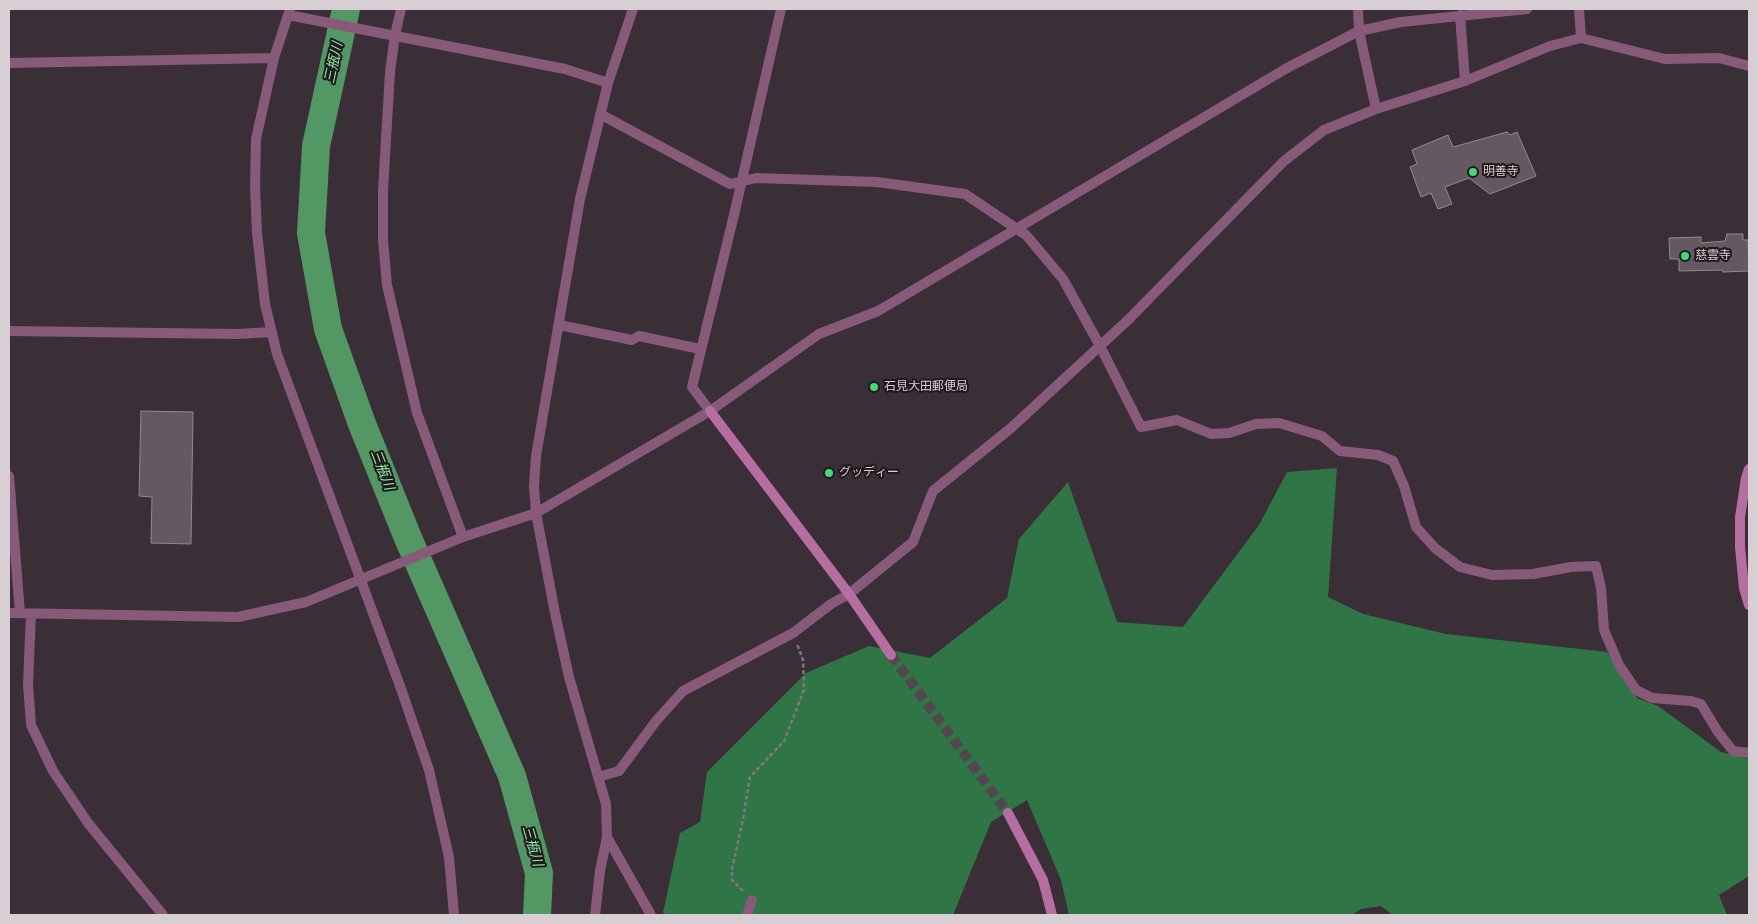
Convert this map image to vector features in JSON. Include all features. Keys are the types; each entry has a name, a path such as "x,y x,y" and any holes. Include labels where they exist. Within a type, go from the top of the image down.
{"street":[{"path":"401,9 390,72 383,190 383,240 388,285 417,413 464,537"},
{"path":"595,915 600,871 607,837 606,804 569,677 536,512 534,486 536,456 580,199 608,83 633,9"},
{"path":"781,9 692,387 849,594 891,655"},
{"path":"1358,9 1359,31 1376,109"},
{"path":"9,613 238,618 306,602 464,537 536,512 710,411 819,334 878,311 1287,68 1359,31 1401,22 1527,9"},
{"path":"1579,9 1581,38"},
{"path":"454,915 449,856 428,770 415,727 283,372 272,332 265,304 257,233 256,139 274,58 289,12 299,18 565,69 608,83"},
{"path":"1460,15 1465,81"},
{"path":"598,777 619,771 656,721 683,691 793,633 831,604 849,594 913,542 933,491 1011,428 1099,344 1128,320 1284,162 1324,130 1376,109 1465,81 1550,46 1581,38 1665,59 1719,58 1749,66"},
{"path":"9,63 274,58"},
{"path":"600,114 730,184 756,178 877,182 965,194 1026,235 1063,279 1099,344 1141,427 1177,420 1211,434 1229,433 1256,424 1279,423 1322,436 1340,451 1378,455 1393,461 1404,486 1416,527 1435,548 1460,567 1492,574 1533,574 1572,567 1596,566 1601,588 1604,630 1619,665 1636,690 1652,698 1691,701 1701,704 1718,732 1733,751 1749,752"},
{"path":"559,325 632,340 639,336 700,349"},
{"path":"9,331 237,334 272,332"},
{"path":"1749,469 1740,517 1740,547 1744,588 1749,605"},
{"path":"9,476 20,613"},
{"path":"31,614 28,684 31,725 53,770 88,823 163,915"},
{"path":"1008,813 1043,880 1052,915"},
{"path":"607,837 651,915"},
{"path":"747,915 752,900"}],"path":[{"path":"752,900 732,880 732,869 750,777 784,741 804,690 802,660 793,633"}],"green space":[{"path":"1337,468 1328,597 1363,614 1446,634 1607,652 1637,698 1658,706 1721,752 1749,759 1749,876 1719,895 1727,915 1393,915 1381,906 1361,909 1352,915 1069,915 1061,880 1027,800 991,822 953,915 668,915 663,913 680,833 700,822 707,772 806,673 869,646 930,658 1007,598 1019,539 1068,482 1117,622 1183,627 1259,525 1287,472"}],"building":[{"name":"明善寺","path":"1507,132 1510,135 1517,132 1536,176 1490,194 1469,178 1445,187 1452,204 1438,209 1431,193 1421,197 1410,167 1417,164 1412,150 1448,135 1453,147"},
{"name":"慈雲寺","path":"1727,234 1743,234 1743,240 1748,240 1749,271 1679,271 1679,259 1670,259 1669,238 1701,237 1701,243 1725,241"},
{"path":"141,411 193,412 191,544 151,543 152,497 139,496"}],"waterway":[{"name":"三瓶川","path":"346,9 316,146 311,233 328,329 362,424 408,538 512,776 539,873 537,915"}],"tunnel":[{"path":"891,655 1008,813"}],"place":[{"name":"明善寺","path":"1473,172"},
{"name":"慈雲寺","path":"1685,256"},
{"name":"石見大田郵便局","path":"874,387"},
{"name":"グッディー","path":"829,473"}]}
